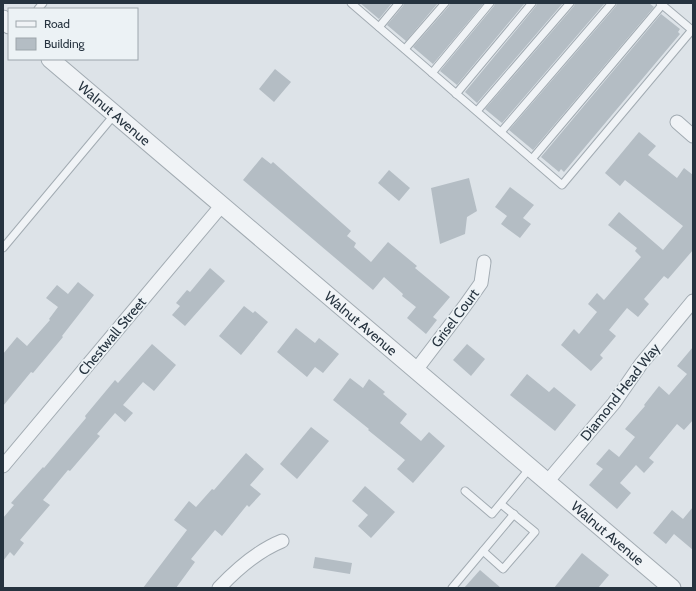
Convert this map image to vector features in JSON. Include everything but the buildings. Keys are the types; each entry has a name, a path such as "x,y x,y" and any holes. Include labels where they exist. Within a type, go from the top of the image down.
{"street":[{"name":"Walnut Avenue","path":"51,60 547,482 667,587"},
{"path":"677,122 693,136"},
{"name":"Chestwall Street","path":"3,466 222,205"},
{"name":"Grisel Court","path":"416,370 481,283 484,262"},
{"name":"Diamond Head Way","path":"547,482 614,403 641,364 693,301"},
{"path":"219,588 244,564 268,547 282,541"}],"lane":[{"path":"351,3 456,94 477,111 532,159 562,184 692,30 661,4 532,159"},
{"path":"379,27 399,3"},
{"path":"405,50 445,3"},
{"path":"432,73 490,3"},
{"path":"456,94 532,3"},
{"path":"477,111 570,3"},
{"path":"501,132 612,3"},
{"path":"3,248 115,114"},
{"path":"465,491 492,514 530,468"},
{"path":"483,551 503,569 535,532 501,504"},
{"path":"452,588 514,514"}]}
